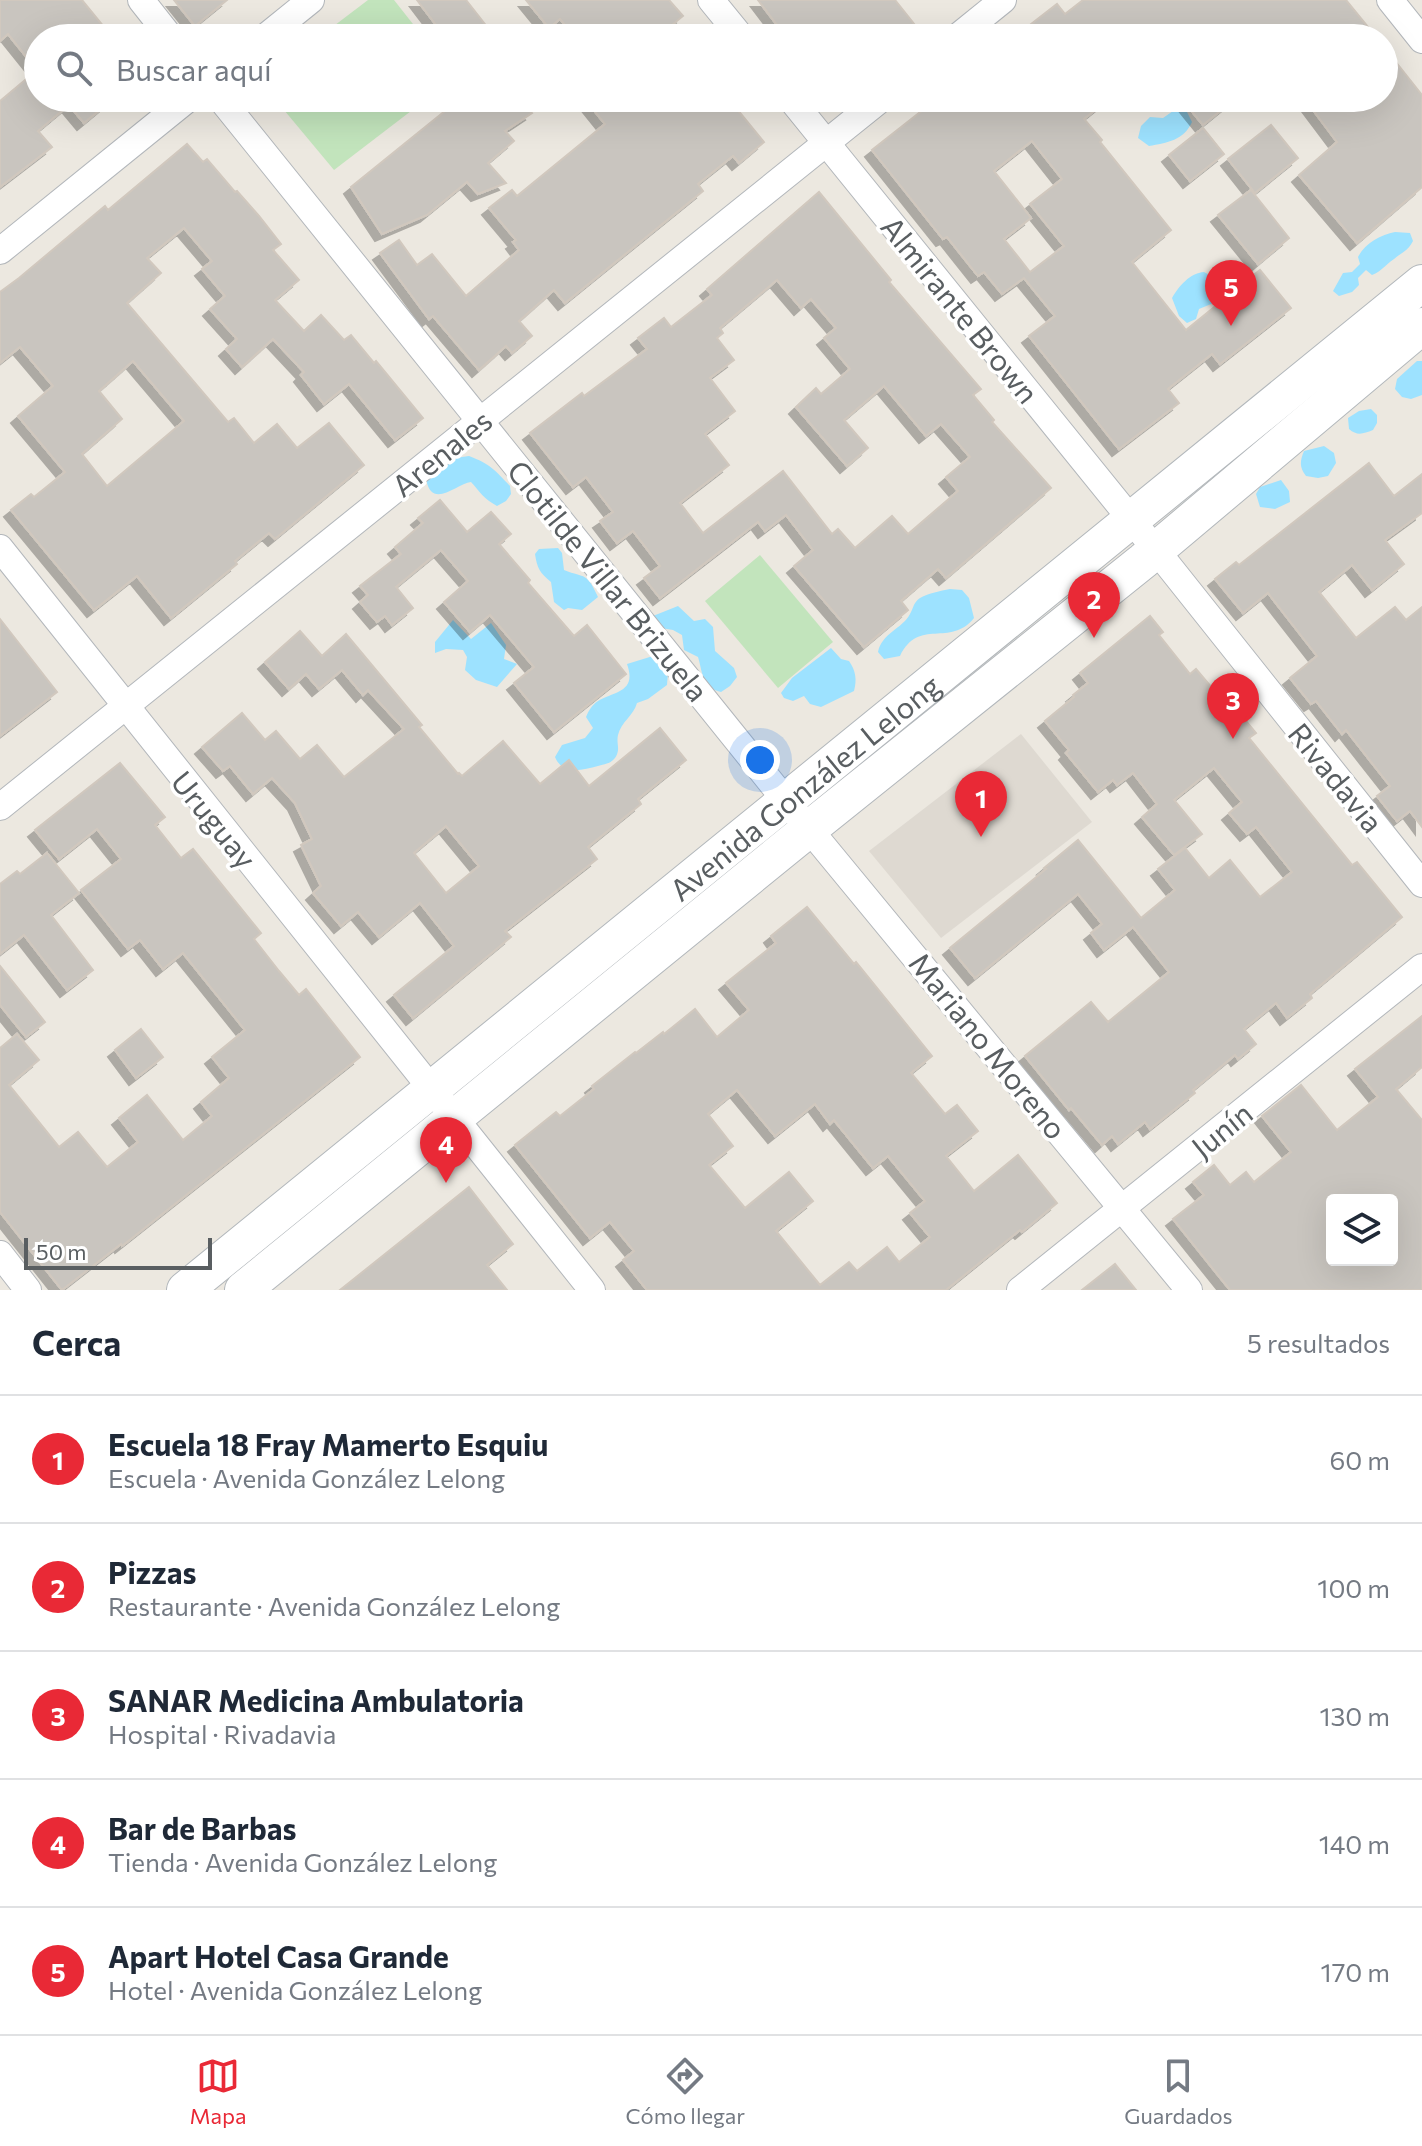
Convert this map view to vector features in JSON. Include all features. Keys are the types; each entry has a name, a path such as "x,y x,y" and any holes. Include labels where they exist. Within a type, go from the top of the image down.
{"main road":[{"name":"Avenida González Lelong","path":"185,1290 1132,520 1416,310"},
{"name":"Avenida González Lelong","path":"243,1290 1156,550 1416,310"}],"street":[{"path":"141,0 160,24"},
{"path":"281,24 311,0"},
{"path":"711,0 731,24"},
{"path":"973,24 1003,0"},
{"path":"1390,0 1422,40"},
{"path":"0,251 172,112"},
{"name":"Clotilde Villar Brizuela","path":"231,112 786,801"},
{"name":"Almirante Brown","path":"801,112 1132,520"},
{"name":"Arenales","path":"0,807 865,112"},
{"name":"Rivadavia","path":"1132,520 1422,884"},
{"name":"Uruguay","path":"0,548 592,1290"},
{"name":"Mariano Moreno","path":"786,801 1189,1290"},
{"name":"Junín","path":"1020,1290 1422,967"},
{"path":"0,1254 28,1290"}],"shaded area":[{"path":"1021,734 1092,822 941,938 869,851"}],"green space":[{"path":"368,0 394,0 413,24 336,24"},
{"path":"286,112 410,112 334,170"},
{"path":"760,555 833,642 778,688 705,601"}],"water":[{"path":"1172,112 1187,112 1192,122 1180,137 1168,142 1149,146 1138,138 1141,126 1150,117 1163,118"},
{"path":"1395,232 1410,233 1413,241 1407,249 1372,275 1366,270 1358,278 1359,285 1352,292 1339,296 1333,291 1343,273 1352,272 1360,264 1358,257 1369,244"},
{"path":"1204,272 1211,276 1218,296 1216,302 1199,309 1196,319 1187,323 1179,316 1172,298 1185,281"},
{"path":"1417,361 1422,361 1422,395 1411,399 1402,397 1395,389 1397,379"},
{"path":"1371,409 1377,415 1373,430 1360,434 1349,429 1348,418 1359,411"},
{"path":"1324,446 1334,453 1336,463 1328,476 1306,476 1301,464 1304,451"},
{"path":"469,456 492,468 510,486 511,494 506,501 497,506 471,482 439,494 429,488 426,479 455,458"},
{"path":"1281,480 1289,491 1290,502 1275,509 1260,507 1256,494 1260,487"},
{"path":"558,548 562,553 564,570 588,579 598,597 582,610 564,610 554,602 551,582 538,567 535,554 539,549"},
{"path":"950,589 962,590 969,598 974,618 955,631 916,638 900,656 884,659 878,652 880,646 906,619 915,603 923,596"},
{"path":"678,606 694,621 705,619 713,627 715,651 734,668 737,677 721,692 706,683 698,657 684,650 682,635 661,628 653,616"},
{"path":"453,620 471,639 491,623 506,645 504,659 517,664 497,687 476,680 465,670 467,657 463,650 446,649 435,653 435,642"},
{"path":"831,648 841,659 849,661 855,676 854,691 821,707 810,704 804,696 793,701 784,698 781,693 792,678"},
{"path":"653,656 668,672 667,685 637,703 620,730 615,758 607,764 586,769 568,769 558,763 555,757 562,745 585,738 593,728 586,717 592,706 627,685 627,664"}],"building":[{"path":"0,0 82,0 102,24 24,24 24,54 8,34 0,41"},
{"path":"174,0 227,0 197,24 193,24"},
{"path":"417,0 466,0 485,24 435,24"},
{"path":"526,0 669,0 683,16 673,24 564,24 560,19 554,24 546,24"},
{"path":"758,0 895,0 914,24 776,24"},
{"path":"1083,0 1346,0 1366,24 1031,24 1057,4 1065,14"},
{"path":"1398,65 1422,95 1422,187 1357,243 1299,175 1337,142 1314,112 1398,112"},
{"path":"24,81 24,112 61,112 38,131 52,147 0,187 0,101"},
{"path":"75,112 97,112 84,123"},
{"path":"444,112 532,113 505,131 514,141 488,163 506,183 478,194 467,182 427,215 382,234 351,187"},
{"path":"595,112 739,112 764,142 739,163 733,156 698,184 703,191 565,303 554,290 519,321 532,336 512,353 506,346 479,370 433,316 429,319 380,253 399,240 417,265 432,254 466,296 519,250 513,242 516,240 489,208 512,190 517,196 605,124"},
{"path":"920,112 1093,112 1084,119 1171,230 1132,262 1186,330 1260,270 1291,308 1220,364 1212,354 1168,389 1179,403 1119,449 1029,336 1055,316 1024,278 1002,294 984,272 978,276 947,237 943,239 872,150","holes":["1032,141 1062,179 1030,204 1064,246 1030,272 1004,239 1031,218 994,171"]},
{"path":"1192,112 1219,112 1203,125"},
{"path":"1271,125 1298,158 1255,193 1228,159"},
{"path":"1203,128 1224,154 1190,181 1169,155"},
{"path":"187,144 203,162 207,159 281,244 273,250 299,280 275,300 304,331 321,315 344,340 351,335 423,418 395,440 349,384 324,404 301,375 304,372 273,339 242,367 226,349 237,339 210,309 225,296 202,269 212,261 184,228 147,258 161,273 127,303 228,422 234,418 254,443 277,424 297,448 329,423 364,465 275,539 269,533 235,561 237,564 171,618 137,576 94,610 11,510 31,494 34,497 65,472 18,416 53,386 20,347 0,363 0,292 105,206 108,210","holes":["133,361 184,421 107,486 82,454 122,419 99,391"]},
{"path":"1251,190 1289,238 1258,264 1218,215"},
{"path":"819,192 891,280 889,282 981,389 973,395 994,420 992,422 1051,488 946,578 938,569 901,601 908,610 864,647 794,566 813,550 786,515 765,531 758,522 660,598 644,578 660,566 633,531 617,543 600,521 613,512 586,477 573,487 530,433 647,349 638,338 664,318 671,327 712,295 707,289","holes":["777,280 801,308 811,299 836,328 824,338 850,369 821,394 816,388 796,407 847,466 868,448 844,420 884,386 926,436 941,424 970,457 946,477 958,491 908,534 892,516 855,548 838,529 832,534 783,471 703,533 680,503 729,465 705,434 735,411 710,378 734,360 717,338 723,333 720,328"]},
{"path":"1369,463 1394,496 1422,474 1422,513 1385,540 1404,564 1372,590 1352,565 1319,592 1356,638 1395,607 1406,620 1422,607 1422,827 1410,811 1397,821 1377,796 1390,786 1346,730 1342,734 1316,701 1311,704 1290,678 1317,656 1268,593 1243,613 1215,579 1236,562 1239,565"},
{"path":"440,500 467,532 491,512 511,534 499,544 530,580 528,583 574,636 587,625 626,674 554,732 514,683 534,667 490,615 470,632 444,602 468,581 441,550 396,587 413,608 392,625 385,616 377,622 360,602 368,595 360,586 401,554 395,547 423,523 418,518"},
{"path":"1150,616 1163,632 1159,635 1190,674 1196,669 1223,701 1227,698 1256,733 1249,738 1352,865 1357,862 1402,917 1310,994 1312,998 1287,1018 1276,1003 1244,1029 1256,1044 1238,1059 1235,1055 1150,1129 1145,1122 1118,1144 1112,1136 1102,1145 1025,1056 1091,1002 1108,1022 1169,972 1133,927 1104,950 1091,933 1102,924 1078,894 975,978 950,948 1078,840 1141,918 1175,890 1158,869 1185,848 1209,878 1230,860 1260,897 1292,872 1256,827 1247,834 1229,813 1242,802 1214,768 1174,800 1202,834 1174,855 1142,817 1157,804 1133,773 1117,785 1113,780 1098,792 1045,721 1088,683 1080,673"},
{"path":"0,619 57,692 0,736"},
{"path":"300,631 322,656 346,634 462,776 503,741 540,784 569,760 589,786 660,728 686,760 638,799 641,804 588,847 597,859 505,931 511,937 413,1018 394,995 454,946 420,903 379,937 358,912 341,926 313,893 321,886 301,845 312,839 295,803 272,778 253,794 230,766 223,771 202,747 242,713 265,740 276,731 300,759 317,745 344,777 404,729 368,690 363,695 342,670 319,689 306,674 289,689 265,662","holes":["446,826 479,866 446,893 414,853"]},
{"path":"120,763 165,817 155,825 181,858 193,849 261,933 254,939 279,971 299,995 306,989 360,1057 62,1290 0,1212 0,1048 17,1034 39,1060 9,1085 59,1147 78,1132 107,1167 138,1142 119,1118 147,1095 183,1140 212,1116 201,1102 229,1078 212,1057 245,1030 183,953 163,969 140,940 128,949 81,890 121,859 97,829 59,859 35,830"},
{"path":"47,853 79,893 51,915 93,970 67,990 24,935 0,954 0,884 17,871 20,874"},
{"path":"807,907 932,1056 911,1073 945,1114 957,1105 978,1131 946,1156 974,1191 1018,1155 1057,1203 946,1290 647,1290 623,1260 634,1251 610,1222 590,1238 515,1145 556,1112 560,1116 594,1089 592,1086 695,1009 717,1037 749,1010 726,983 776,943 771,936","holes":["737,1090 775,1136 815,1104 830,1124 834,1120 873,1168 888,1156 925,1201 910,1213 930,1237 899,1262 887,1247 857,1271 849,1262 820,1285 776,1231 813,1201 789,1172 745,1208 709,1165 733,1146 708,1114"]},
{"path":"0,966 45,1022 26,1037 0,1005"},
{"path":"1422,1016 1422,1067 1396,1089 1422,1120 1422,1290 1230,1290 1173,1219 1204,1195 1193,1182 1214,1165 1230,1185 1246,1172 1254,1182 1291,1152 1262,1116 1301,1085 1337,1130 1378,1097 1355,1069"},
{"path":"141,1029 163,1057 136,1078 115,1050"},
{"path":"469,1187 513,1244 487,1265 507,1290 340,1290"},
{"path":"1115,1264 1136,1290 1082,1290"}],"place":[{"name":"Apart Hotel Casa Grande","path":"1231,326"},
{"name":"Pizzas","path":"1094,638"},
{"name":"SANAR Medicina Ambulatoria","path":"1233,739"},
{"name":"Escuela 18 Fray Mamerto Esquiu","path":"981,837"},
{"name":"Bar de Barbas","path":"446,1183"}]}
